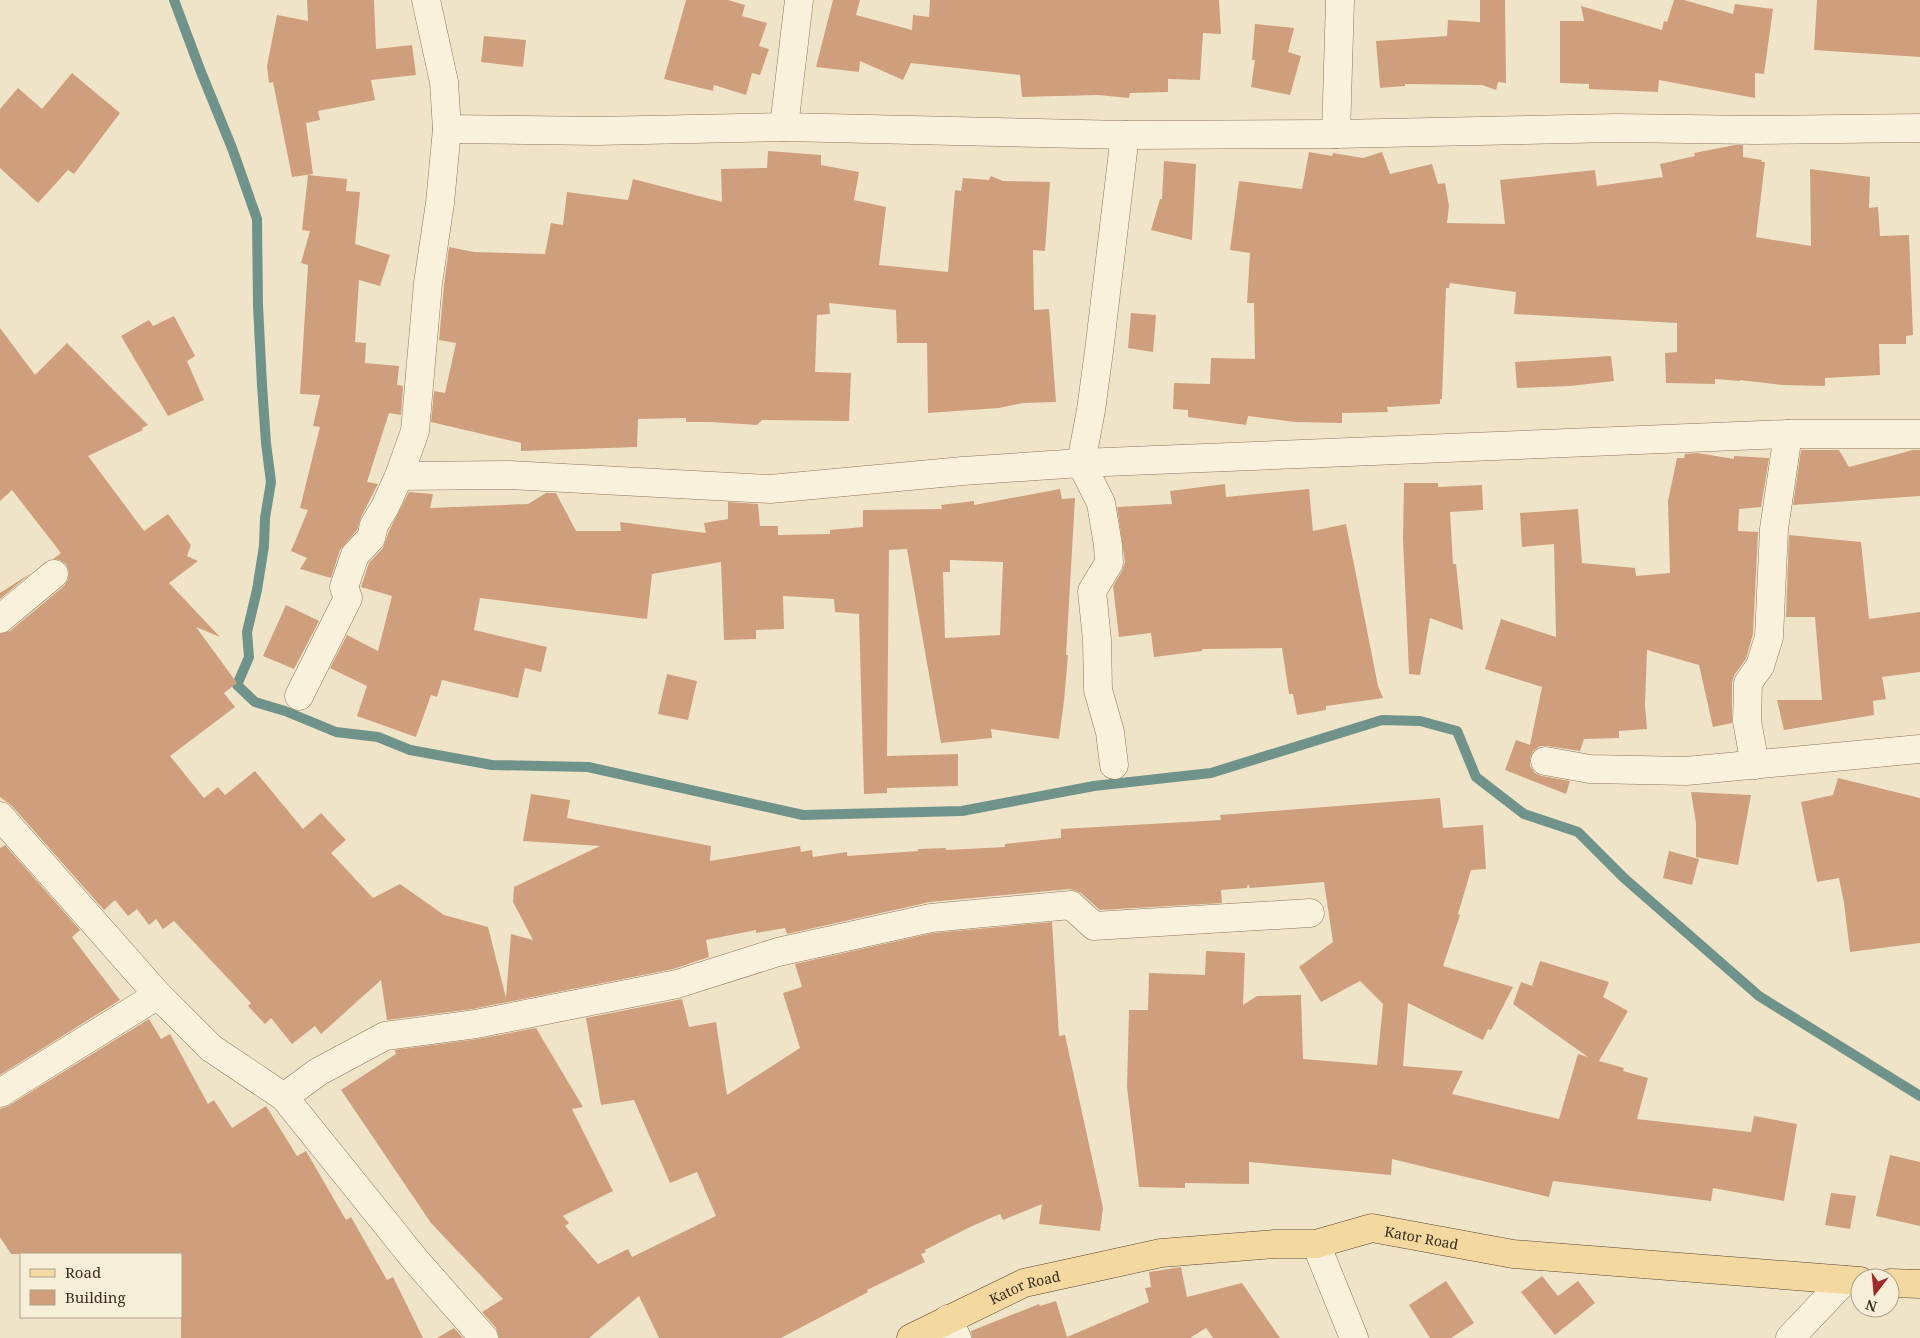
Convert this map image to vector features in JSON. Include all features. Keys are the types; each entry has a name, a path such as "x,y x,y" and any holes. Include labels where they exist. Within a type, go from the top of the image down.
{"main road":[{"name":"Kator Road","path":"911,1338 953,1328 1024,1283 1162,1253 1275,1244 1316,1244 1372,1228 1514,1254 1850,1280"},
{"path":"1900,1283 1920,1284"}],"street":[{"path":"299,696 348,598 344,587 355,555 371,538 374,525 385,507 415,432 428,283 440,204 447,129 444,82 426,0"},
{"path":"784,127 799,0"},
{"path":"1336,134 1340,0"},
{"path":"447,129 596,131 784,127 1126,135 1336,134 1617,128 1756,130 1920,128"},
{"path":"1114,765 1110,732 1098,690 1092,591 1109,563 1108,545 1101,503 1081,463 1091,410 1126,135"},
{"path":"398,476 509,475 770,489 963,471 1081,463 1788,434 1920,434"},
{"path":"1755,765 1747,721 1748,683 1760,666 1768,637 1774,529 1788,434"},
{"path":"0,619 54,574"},
{"path":"1545,761 1600,769 1686,771 1920,749"},
{"path":"0,816 158,995 211,1048 284,1097 417,1262 484,1338"},
{"path":"284,1097 318,1072 385,1036 476,1024 677,984 778,952 931,918 1070,905 1094,926 1310,913"},
{"path":"0,1093 158,995"},
{"path":"1316,1244 1354,1338"},
{"path":"1790,1338 1850,1282"}],"building":[{"path":"307,0 374,0 376,49 412,45 416,75 371,80 375,100 318,111 320,120 306,123 313,174 292,177 273,82 269,83 267,66 277,15 308,21"},
{"path":"686,0 728,0 745,5 742,16 767,23 759,46 769,49 760,75 752,73 746,95 714,85 713,91 664,79"},
{"path":"833,0 860,0 856,15 912,30 913,15 929,17 930,0 1219,0 1221,34 1203,33 1200,80 1168,79 1168,92 1130,93 1129,98 1098,95 1022,97 1020,75 911,63 903,80 860,61 859,72 816,67"},
{"path":"1480,0 1505,0 1506,83 1498,82 1496,90 1482,85 1405,84 1405,86 1380,88 1376,41 1447,36 1448,20 1480,22"},
{"path":"1674,0 1684,0 1733,14 1735,4 1773,9 1764,74 1755,73 1755,98 1659,80 1658,92 1589,89 1589,84 1560,83 1560,21 1584,21 1581,6 1662,30 1664,21 1667,22"},
{"path":"1817,0 1920,0 1920,57 1814,50"},
{"path":"1255,24 1294,28 1288,52 1301,56 1290,95 1251,87 1255,60 1252,60"},
{"path":"484,36 526,40 523,67 481,62"},
{"path":"72,73 120,113 74,174 68,170 38,203 0,168 0,109 18,88 42,109"},
{"path":"1743,145 1743,157 1765,162 1756,237 1811,246 1810,169 1870,177 1869,208 1878,207 1880,236 1909,235 1913,335 1906,336 1906,344 1879,344 1880,375 1825,378 1825,386 1783,385 1715,379 1715,384 1666,383 1665,353 1677,352 1677,323 1514,314 1516,292 1450,283 1449,288 1446,288 1442,399 1440,399 1440,404 1387,407 1388,412 1342,413 1342,423 1295,422 1248,416 1246,425 1188,417 1188,410 1173,409 1174,383 1210,384 1211,358 1255,359 1254,303 1247,303 1250,253 1230,250 1239,181 1302,189 1309,152 1332,156 1333,153 1363,158 1382,152 1390,174 1432,164 1438,184 1445,183 1449,206 1447,223 1505,224 1500,180 1595,170 1597,186 1663,177 1660,164 1695,156 1694,153"},
{"path":"768,151 821,155 821,165 859,172 854,200 886,207 879,265 948,272 955,190 961,191 963,178 989,180 991,176 1003,181 1050,182 1045,251 1033,250 1034,310 1049,309 1056,402 1023,403 999,408 928,413 927,343 897,343 896,310 829,303 830,314 817,315 815,372 851,373 849,421 762,420 757,425 686,422 686,418 638,419 637,447 521,451 521,443 431,422 434,391 445,393 456,343 439,340 449,247 474,252 545,254 551,223 563,225 567,192 628,200 633,179 722,202 721,169 767,168"},
{"path":"1164,161 1196,164 1192,240 1151,230 1160,199 1162,199"},
{"path":"308,175 347,179 346,191 360,192 355,244 390,255 380,286 359,280 355,342 366,343 365,363 399,366 397,385 403,386 401,415 389,413 367,482 378,484 361,517 357,530 340,550 331,578 300,569 307,558 291,551 308,510 300,508 320,427 313,426 320,395 300,394 308,265 301,263 310,231 302,230"},
{"path":"1131,313 1156,315 1153,352 1128,348"},
{"path":"174,316 195,356 187,361 204,400 168,416 121,336 149,320 153,326"},
{"path":"0,328 35,375 67,343 148,425 142,428 143,430 88,456 144,531 168,514 191,545 187,556 198,561 169,583 220,637 196,627 237,683 224,693 235,707 170,756 204,798 218,787 225,795 255,771 303,829 321,813 346,840 331,853 373,898 400,884 444,915 488,927 506,998 511,934 533,940 513,902 514,887 600,846 523,841 531,794 570,800 567,818 711,846 710,861 800,846 801,852 812,850 813,857 847,852 847,856 918,851 918,849 946,848 946,850 1005,847 1005,844 1061,838 1061,829 1221,820 1220,815 1440,798 1443,828 1483,825 1486,869 1471,870 1458,914 1460,915 1443,966 1513,987 1491,1030 1488,1029 1483,1040 1408,1003 1403,1066 1463,1071 1452,1094 1559,1119 1578,1054 1588,1057 1513,1004 1521,982 1532,986 1540,961 1609,982 1603,997 1628,1011 1599,1061 1624,1068 1623,1071 1648,1078 1637,1119 1751,1132 1754,1116 1797,1124 1784,1201 1713,1188 1711,1201 1553,1181 1549,1197 1392,1159 1391,1175 1249,1162 1249,1184 1185,1183 1185,1188 1139,1187 1127,1087 1129,1010 1148,1010 1149,973 1205,975 1206,951 1245,953 1243,1005 1257,996 1301,995 1303,1059 1377,1065 1383,1004 1360,981 1321,1002 1299,967 1333,942 1324,882 1250,888 1248,884 1247,888 1221,890 1222,903 1100,910 1081,893 1070,889 930,902 787,934 785,928 756,933 756,930 706,940 709,957 673,969 473,1009 387,1020 381,980 321,1034 315,1026 292,1044 271,1018 265,1024 248,1006 251,1003 174,921 163,929 156,919 149,925 137,909 128,916 115,900 104,910 12,806 0,797 0,634 10,631 64,586 68,580 69,572 66,564 60,560 53,559 61,553 12,490 0,501"},
{"path":"1611,356 1614,381 1570,386 1517,388 1515,362"},
{"path":"1801,450 1839,450 1849,467 1913,450 1920,450 1920,496 1793,505"},
{"path":"1697,453 1734,459 1734,456 1769,458 1761,507 1739,509 1738,531 1758,532 1753,634 1746,659 1735,674 1732,682 1732,723 1713,727 1699,665 1647,650 1645,705 1647,729 1619,731 1619,738 1584,739 1580,751 1540,746 1533,751 1530,766 1535,773 1570,781 1566,794 1505,770 1516,740 1530,745 1542,687 1485,669 1501,619 1556,637 1554,544 1522,547 1520,513 1578,509 1582,563 1635,568 1636,576 1670,573 1668,501 1677,458 1684,458 1685,454"},
{"path":"1404,483 1438,483 1438,487 1482,485 1483,510 1450,512 1453,564 1456,564 1463,630 1430,618 1420,675 1409,674 1403,539"},
{"path":"1225,484 1226,497 1309,489 1313,531 1346,524 1378,686 1383,698 1326,706 1326,710 1297,715 1293,694 1289,694 1282,648 1202,649 1202,651 1154,657 1151,633 1119,637 1113,586 1125,562 1117,507 1172,504 1170,491"},
{"path":"1060,489 1062,499 1075,498 1066,655 1068,655 1059,739 991,729 992,738 941,743 907,549 889,550 887,756 958,754 958,786 887,788 887,793 864,794 859,614 835,612 834,599 783,596 784,629 756,630 756,639 724,640 721,562 652,574 647,619 480,598 474,630 547,647 541,672 525,668 518,698 442,680 437,697 431,695 416,737 357,716 367,686 330,668 347,635 378,651 392,596 361,587 369,563 383,548 389,531 409,492 433,494 430,508 528,504 546,493 556,493 576,531 621,531 620,522 706,533 704,523 728,519 728,502 758,504 760,526 778,526 778,535 830,534 830,530 863,527 863,510 942,509 941,505 974,501 974,505","holes":["950,560 1003,562 1000,635 945,638 943,572 950,572"]},
{"path":"1789,535 1861,542 1869,619 1920,612 1920,672 1882,677 1886,699 1873,701 1874,715 1784,730 1777,700 1822,700 1815,617 1786,617"},
{"path":"31,573 0,599 0,593"},
{"path":"286,605 319,621 294,669 263,656"},
{"path":"667,674 697,681 688,720 658,714"},
{"path":"1838,778 1920,798 1920,943 1850,952 1839,878 1817,882 1801,802 1833,795"},
{"path":"1691,792 1751,795 1738,865 1696,857 1696,823"},
{"path":"5,845 80,930 72,937 120,1000 0,1075 0,848"},
{"path":"1669,851 1699,859 1692,885 1663,878"},
{"path":"1052,922 1059,1036 1065,1035 1103,1208 1100,1231 1039,1224 1042,1204 1003,1220 1000,1214 925,1250 926,1252 921,1254 925,1262 867,1290 868,1292 781,1338 659,1338 639,1296 589,1338 499,1338 496,1328 482,1312 503,1299 431,1223 341,1090 396,1054 395,1050 478,1039 536,1028 583,1107 572,1109 613,1191 563,1216 569,1223 565,1226 598,1264 628,1249 632,1257 716,1216 697,1172 670,1183 634,1100 601,1105 586,1018 682,999 689,1027 716,1022 727,1095 800,1048 783,993 802,987 795,964 933,933"},
{"path":"149,1019 161,1039 170,1034 208,1104 214,1100 232,1128 266,1106 297,1156 306,1151 346,1220 351,1217 387,1280 393,1277 423,1338 181,1338 182,1253 11,1254 0,1237 0,1109 8,1106"},
{"path":"1890,1155 1920,1162 1920,1226 1876,1216"},
{"path":"1831,1193 1856,1196 1850,1229 1825,1225"},
{"path":"1181,1267 1187,1297 1242,1283 1280,1338 1213,1338 1206,1328 1190,1338 972,1338 971,1331 1039,1304 1040,1306 1056,1301 1067,1337 1149,1302 1145,1288 1151,1287 1149,1272"},
{"path":"1542,1276 1558,1296 1578,1281 1595,1303 1555,1335 1521,1292"},
{"path":"1446,1281 1474,1323 1451,1338 1430,1338 1409,1305"},
{"path":"454,1328 463,1338 437,1338"}],"waterway":[{"path":"174,0 232,148 257,219 258,305 262,385 271,482 257,590 247,632 249,657 237,685 255,702 285,711 336,732 378,737 410,750 492,765 588,767 803,815 962,811 1094,786 1211,773 1382,720 1420,721 1457,731 1476,777 1524,814 1578,832 1624,878 1759,996 1920,1096"}]}
